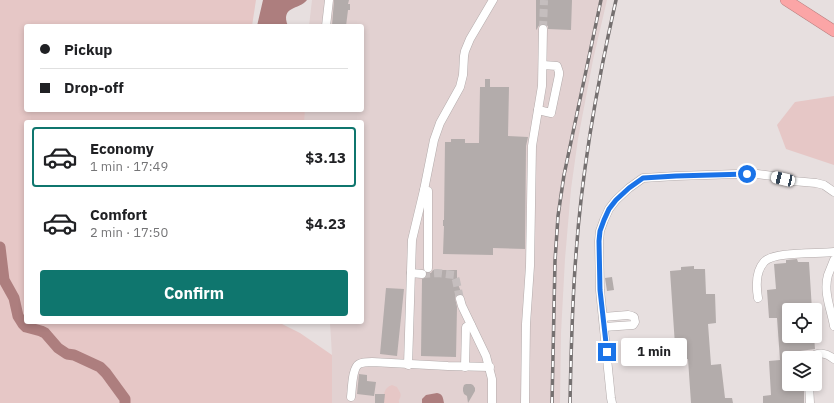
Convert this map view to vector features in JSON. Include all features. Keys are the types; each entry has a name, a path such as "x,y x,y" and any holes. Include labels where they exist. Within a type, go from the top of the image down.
{"highway":[{"path":"786,0 834,31"}],"lane":[{"path":"326,24 329,0"},
{"path":"408,365 412,240 434,140 440,123 462,82 465,51 470,39 493,0"},
{"path":"525,403 526,324 530,266 532,146 542,86 543,29"},
{"path":"538,110 551,113 559,75 557,66 543,65"},
{"path":"612,403 600,290 599,257 600,231 609,209 616,200 643,178 714,174 757,174 773,176 793,181 824,185 834,192"},
{"path":"411,273 425,271 428,191 424,190"},
{"path":"758,298 756,288 759,271 764,261 772,257 784,255 821,254 834,252"},
{"path":"834,260 828,275 826,290 834,326"},
{"path":"460,299 490,367 492,379 492,403"},
{"path":"603,317 628,315 634,317 635,322 633,325 604,327"},
{"path":"465,367 466,327 471,325"},
{"path":"822,354 828,354 834,359"},
{"path":"351,397 354,373 357,365 361,363 372,362 408,365 490,367"},
{"path":"809,391 810,403"}],"shaded area":[{"path":"0,0 256,0 252,24 24,24 24,112 305,112 304,120 24,120 24,324 282,324 300,333 332,355 332,403 0,403"},
{"path":"263,0 307,0 288,12 286,15 287,24 257,24"},
{"path":"312,0 607,0 593,60 578,139 571,189 561,333 560,403 332,403 330,324 364,324 364,120 303,119 305,112 364,112 364,24 309,24"},
{"path":"834,96 834,165 786,149 777,125 795,102"},
{"path":"392,385 397,387 400,392 401,397 399,403 383,403 385,390"},
{"path":"437,393 442,395 444,403 422,403 422,399 426,395"}],"building":[{"path":"334,0 349,0 348,4 350,4 350,10 348,10 346,24 332,24"},
{"path":"536,0 572,0 571,30 548,29 548,26 540,24 536,30"},
{"path":"485,79 490,79 490,87 509,87 508,136 528,137 526,146 525,249 493,248 493,255 443,254 445,142 451,142 451,139 465,139 465,143 479,143 480,87 485,87"},
{"path":"797,259 798,262 809,262 812,303 782,303 782,343 815,343 815,349 782,351 782,391 804,391 804,403 763,403 763,396 771,395 769,361 780,360 777,318 769,318 767,290 776,289 774,264 786,263 786,260"},
{"path":"694,266 694,269 705,269 706,294 715,294 716,323 708,324 711,365 721,364 725,398 732,398 733,403 691,403 688,359 676,360 670,271 681,270 681,267"},
{"path":"433,270 457,270 457,282 462,294 456,295 455,298 457,307 456,357 421,356 422,279 426,277 427,273 431,273"},
{"path":"612,277 614,290 607,291 605,278"},
{"path":"386,288 404,289 397,356 380,354"},
{"path":"359,374 367,375 367,381 376,382 374,396 357,394"},
{"path":"471,384 475,388 475,391 468,403 467,396 463,391 464,385"},
{"path":"375,394 385,394 384,403 375,403"}],"waterway":[{"path":"0,247 4,280 14,298 18,316 23,324 26,327 45,333 58,348 67,354 74,355 100,367 125,399 125,403"}],"tunnel":[{"path":"543,29 544,0"},
{"path":"422,274 437,273 454,275 460,299"}],"railway":[{"path":"552,403 555,261 558,216 564,175 601,0"},
{"path":"570,403 574,291 582,190 591,127 616,0"}],"route":[{"path":"607,352 600,290 599,241 600,231 604,220 609,209 616,200 643,178 747,174"}]}
